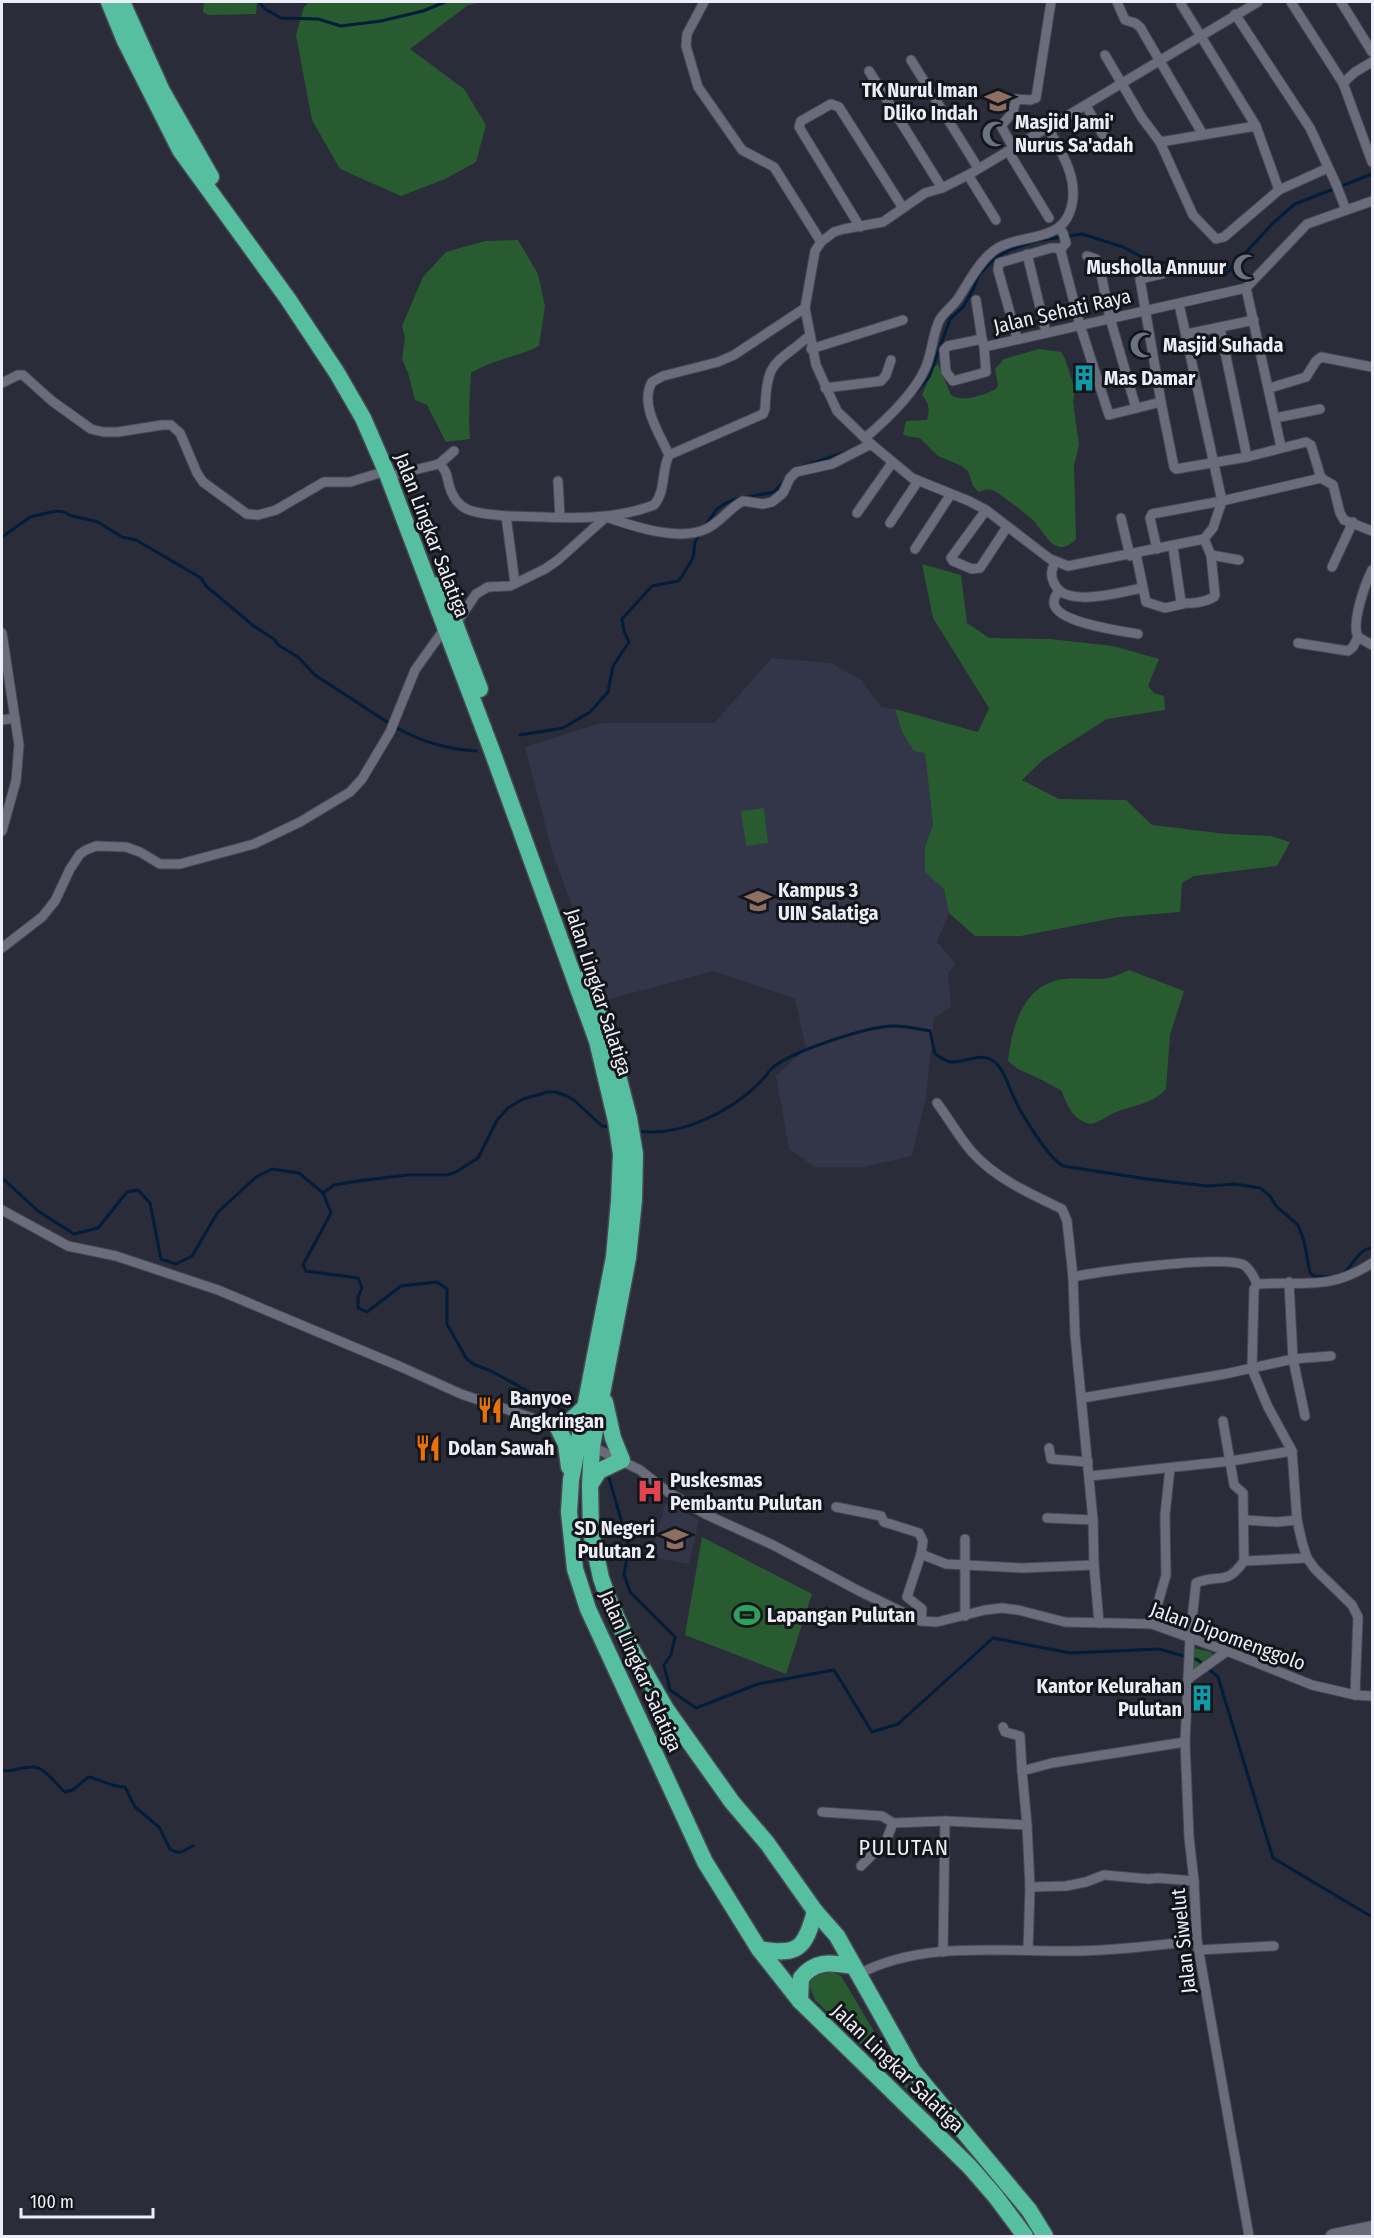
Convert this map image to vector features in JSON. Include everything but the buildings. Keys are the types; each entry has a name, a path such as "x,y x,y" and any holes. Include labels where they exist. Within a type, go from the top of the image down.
{"highway":[{"name":"Jalan Lingkar Salatiga","path":"108,2 164,120 203,175 296,293 340,358 377,425 392,473 597,1001 608,1037 628,1154 626,1200 628,1258 603,1387 571,1480 569,1512 575,1569 588,1610 705,1862 759,1949 800,2001 970,2168 996,2197 1025,2236"},
{"name":"Jalan Lingkar Salatiga","path":"122,2 203,175"},
{"name":"Jalan Lingkar Salatiga","path":"626,1200 585,1407 591,1532 608,1598 627,1641 666,1709 732,1802 767,1843 815,1911 837,1936 913,2071 1029,2210 1045,2236"},
{"path":"590,1486 599,1471 622,1460 608,1419 603,1387"},
{"path":"571,1480 566,1444 556,1424 571,1420 585,1407"},
{"path":"759,1949 788,1952 796,1948 804,1942 815,1911"},
{"path":"800,2001 801,1978 814,1965 825,1962 856,1970"}],"main road":[{"path":"1333,2236 1372,2228"}],"street":[{"path":"704,2 687,34 686,46 698,87 742,150 774,167 821,242"},
{"path":"1049,218 1011,150 1001,126 1013,112 1016,99 1036,98 1051,2"},
{"path":"1117,2 1125,20 1138,25 1202,134"},
{"path":"1179,304 1222,501 1213,528 1204,539 1072,566 1055,562 986,510 904,473 868,441 837,411 825,388 811,349 805,308 813,257 821,242 838,230 883,222 925,193 942,188 968,175 1258,2"},
{"path":"1291,2 1342,83 1372,162"},
{"path":"1341,2 1372,52"},
{"path":"1181,4 1256,126 1280,190"},
{"path":"1235,14 1299,109 1346,210"},
{"path":"1104,55 1142,118 1160,142 1193,215 1216,239 1224,237 1280,190 1328,168"},
{"path":"911,60 978,168"},
{"path":"1342,83 1372,62"},
{"path":"869,71 942,188"},
{"path":"860,227 799,128 801,121 831,104 839,107 903,208"},
{"path":"1086,106 1103,135"},
{"path":"1160,142 1256,126"},
{"path":"1048,128 1071,175 1072,197 1062,238 1080,325 1109,415 1161,402"},
{"path":"968,175 996,220"},
{"path":"1281,447 1270,388 1246,288 1307,224 1372,201"},
{"path":"606,518 650,530 698,532 708,528 741,502 747,500 763,504 775,501 783,493 796,471 832,464 868,441 925,370 940,318 958,298 968,279 989,254 999,246 1037,237 1062,238"},
{"path":"1017,338 998,266 1000,262 1051,248 1062,238"},
{"path":"1027,254 1046,332"},
{"path":"1087,256 1096,259 1099,264 1110,318 1136,408"},
{"path":"1162,274 1140,279 1175,468 1178,470 1214,464 1281,447 1310,443 1321,478 1333,485 1344,520 1372,531"},
{"name":"Jalan Sehati Raya","path":"983,343 986,372 953,381 946,372 944,361 944,350 948,346 1017,338 1246,288"},
{"path":"976,300 983,343"},
{"path":"439,465 445,469 453,497 459,506 467,510 506,516 606,518 654,505 660,499 663,491 663,473 669,455 651,414 649,397 652,382 663,376 718,362 734,355 805,308"},
{"path":"811,349 903,320"},
{"path":"1187,334 1254,320"},
{"path":"1220,328 1247,457"},
{"path":"669,455 763,414 770,370 782,357 809,336"},
{"path":"1270,388 1306,377 1321,357 1372,367"},
{"path":"825,388 881,381 886,375 891,360"},
{"path":"2,383 23,375 81,424 104,432 171,425 180,433 203,483 247,514 258,515 276,510 324,482 350,482 439,465 454,451"},
{"path":"1275,418 1320,409"},
{"path":"857,513 892,463"},
{"path":"1157,549 1150,518 1152,514 1222,501 1321,478"},
{"path":"558,481 560,517"},
{"path":"890,523 918,481"},
{"path":"915,549 951,494"},
{"path":"986,510 951,558 953,561 972,569 980,568 1007,527"},
{"path":"506,516 515,583"},
{"path":"2,946 42,917 55,901 80,854 96,846 126,847 160,864 171,865 202,859 254,844 300,822 350,792 362,779 390,732 415,670 481,589 515,583 544,569 558,560 606,518"},
{"path":"1121,518 1145,600 1150,604 1165,608 1214,597 1211,555 1204,539"},
{"path":"1332,567 1353,522"},
{"path":"1173,547 1180,600 1183,604"},
{"path":"1211,555 1239,560"},
{"path":"1055,562 1051,577 1059,591 1074,596 1090,597 1142,588"},
{"path":"1372,570 1355,628 1358,637 1372,645"},
{"path":"1059,591 1054,600 1054,606 1076,621 1138,634"},
{"path":"2,633 19,745 16,781 2,831"},
{"path":"1298,643 1351,651 1358,637"},
{"path":"2,720 15,718"},
{"path":"936,1104 972,1152 984,1163 1025,1191 1062,1209 1067,1221 1073,1277 1075,1335 1090,1476 1098,1623"},
{"path":"2,1210 68,1246 116,1256 218,1290 460,1394 556,1424"},
{"path":"1073,1277 1129,1268 1219,1261 1242,1264 1250,1271 1257,1284"},
{"path":"1257,1284 1289,1282 1317,1285 1346,1279 1372,1263"},
{"path":"1289,1282 1293,1359 1305,1416"},
{"path":"1257,1284 1254,1289 1252,1369 1268,1407 1292,1451 1297,1520 1307,1558 1356,1611 1358,1628 1354,1695"},
{"path":"1083,1398 1252,1369 1293,1359 1331,1356"},
{"path":"1223,1421 1234,1485 1243,1493 1244,1561 1307,1558"},
{"name":"Jalan Dipomenggolo","path":"556,1424 585,1444 640,1470 668,1492 705,1514 773,1545 859,1592 921,1621 937,1622 1002,1608 1065,1622 1152,1624 1312,1685 1354,1695 1372,1696"},
{"path":"1049,1448 1051,1459 1088,1462"},
{"path":"1090,1476 1231,1461 1292,1451"},
{"path":"1152,1624 1166,1575 1165,1515 1170,1468"},
{"path":"836,1506 881,1516 884,1522 919,1533 923,1541 921,1554 907,1597 922,1609 921,1621"},
{"path":"1047,1518 1093,1520"},
{"path":"1244,1520 1277,1522 1297,1520"},
{"path":"965,1539 965,1616"},
{"path":"921,1554 940,1563 1023,1568 1094,1565"},
{"name":"Jalan Siwelut","path":"1244,1561 1237,1572 1229,1577 1197,1583 1190,1638 1185,1742 1189,1837 1198,1946 1249,2236"},
{"path":"1188,1679 1227,1651"},
{"path":"1003,1727 1005,1732 1018,1734 1021,1738 1020,1758 1027,1825 1030,1887 1028,1950"},
{"path":"1022,1771 1185,1742"},
{"path":"822,1812 882,1816 893,1823 945,1821 1027,1825"},
{"path":"943,1952 945,1821"},
{"path":"861,1866 886,1841 893,1823"},
{"path":"1030,1887 1066,1886 1104,1875 1194,1881"},
{"path":"856,1970 912,1954 943,1952 1274,1946"}],"shaded area":[{"name":"Kampus 3 UIN Salatiga","path":"772,658 831,663 861,680 881,707 895,709 902,732 914,750 925,753 933,824 925,847 944,889 949,913 937,942 956,964 948,973 951,1007 934,1018 926,1097 912,1156 863,1167 815,1167 789,1149 776,1075 806,1049 795,999 714,971 606,1000 552,851 525,747 601,723 714,723"},
{"name":"SD Negeri Pulutan 2","path":"665,1503 699,1520 689,1564 651,1557"}],"green space":[{"path":"204,2 257,2 256,14 209,15 203,12"},
{"path":"309,2 485,2 468,5 410,49 464,89 486,125 476,162 445,179 401,196 340,169 312,120 296,35 304,7"},
{"path":"518,240 538,274 545,306 539,346 471,373 470,439 446,442 427,405 415,400 402,359 405,338 402,326 423,277 446,252 485,241"},
{"path":"1039,349 1061,352 1075,389 1073,402 1079,445 1074,465 1076,539 1063,547 1052,543 1034,521 1000,494 990,490 979,492 973,486 968,471 962,466 938,456 920,438 903,434 906,421 927,420 928,406 922,395 934,367 938,364 951,395 967,398 996,389 998,385 995,369 1004,359"},
{"path":"922,564 961,575 967,623 989,638 1050,639 1113,646 1159,659 1148,686 1154,693 1164,696 1165,710 1107,719 1044,759 1022,780 1059,799 1126,800 1152,825 1227,834 1271,836 1290,842 1277,866 1194,876 1182,883 1180,912 1119,917 1021,936 975,936 949,913 944,889 925,872 925,847 933,824 925,753 914,751 902,732 895,709 978,732 989,708 933,618"},
{"path":"764,808 768,843 746,846 741,811"},
{"path":"1129,970 1184,991 1170,1035 1166,1089 1149,1101 1116,1112 1098,1122 1087,1123 1074,1115 1062,1091 1018,1069 1008,1061 1013,1034 1022,1009 1030,998 1051,982 1065,979 1111,977"},
{"name":"Lapangan Pulutan","path":"702,1537 812,1594 786,1674 685,1635"},
{"path":"1193,1648 1211,1652 1213,1656 1192,1672"},
{"path":"830,1971 841,1976 896,2068 910,2087 907,2089 815,2000 809,1985 811,1977 819,1972"}],"waterway":[{"path":"259,2 265,9 281,18 318,19 341,26 381,21 423,11 445,2"},
{"path":"916,392 929,377 950,319 963,307 979,275 996,257 1012,249 1036,241 1082,234 1123,247 1149,261 1173,263 1182,272 1225,275 1274,222 1295,204 1372,174"},
{"path":"894,417 904,406"},
{"path":"798,468 846,452"},
{"path":"704,527 717,509 724,504 736,499 774,492 785,480"},
{"path":"2,537 30,517 56,511 98,522 122,537 136,540 201,578 206,586 255,627 274,639 278,645 298,657 315,675 390,724"},
{"path":"520,735 563,728 590,712 608,692 613,666 629,642 622,619 652,586 678,581 681,578 693,558 695,542 701,532"},
{"path":"395,727 434,744 476,751"},
{"path":"638,1131 672,1130 707,1119 739,1100 779,1063 829,1041 882,1027 903,1026 930,1031 935,1054 949,1062 980,1057 991,1059 996,1063 1003,1072 1026,1120 1049,1153 1063,1166 1207,1186 1235,1184 1260,1188 1298,1225 1304,1241 1310,1273 1314,1276 1329,1277"},
{"path":"323,1193 334,1185 358,1181 407,1175 447,1175 456,1172 478,1158 497,1120 508,1108 523,1099 548,1092 567,1096 602,1126 611,1127"},
{"path":"2,1178 38,1211 74,1234 98,1228 127,1192 138,1190 150,1203 161,1259 176,1264 192,1256 218,1212 256,1177 272,1169 299,1173 323,1193 331,1213 303,1265 306,1271 358,1278 362,1288 358,1297 358,1308 367,1312 401,1286 437,1282 447,1289 447,1324 466,1358 473,1364 491,1371 564,1411"},
{"path":"1342,1274 1363,1251 1372,1248"},
{"path":"609,1478 629,1547 624,1574 630,1592 675,1637 671,1655 664,1665 670,1690 696,1708 758,1684 834,1670 872,1732 898,1724 993,1638 1070,1653 1159,1649 1198,1660 1218,1677 1273,1858 1372,1917"},
{"path":"2,1770 36,1767 45,1772 65,1792 73,1790 88,1777 125,1787 135,1807 159,1827 170,1849 181,1852 193,1846"}],"place":[{"name":"TK Nurul Iman Dliko Indah","path":"998,101"},
{"name":"Masjid Jami' Nurus Sa'adah","path":"995,134"},
{"name":"Musholla Annuur","path":"1246,267"},
{"name":"Masjid Suhada","path":"1143,345"},
{"name":"Mas Damar","path":"1084,378"},
{"name":"Kampus 3 UIN Salatiga","path":"758,901"},
{"name":"Banyoe Angkringan","path":"490,1410"},
{"name":"Dolan Sawah","path":"428,1448"},
{"name":"Puskesmas Pembantu Pulutan","path":"650,1491"},
{"name":"SD Negeri Pulutan 2","path":"675,1539"},
{"name":"Lapangan Pulutan","path":"747,1615"},
{"name":"Kantor Kelurahan Pulutan","path":"1202,1698"}],"district":[{"name":"PULUTAN","path":"904,1847"}]}
